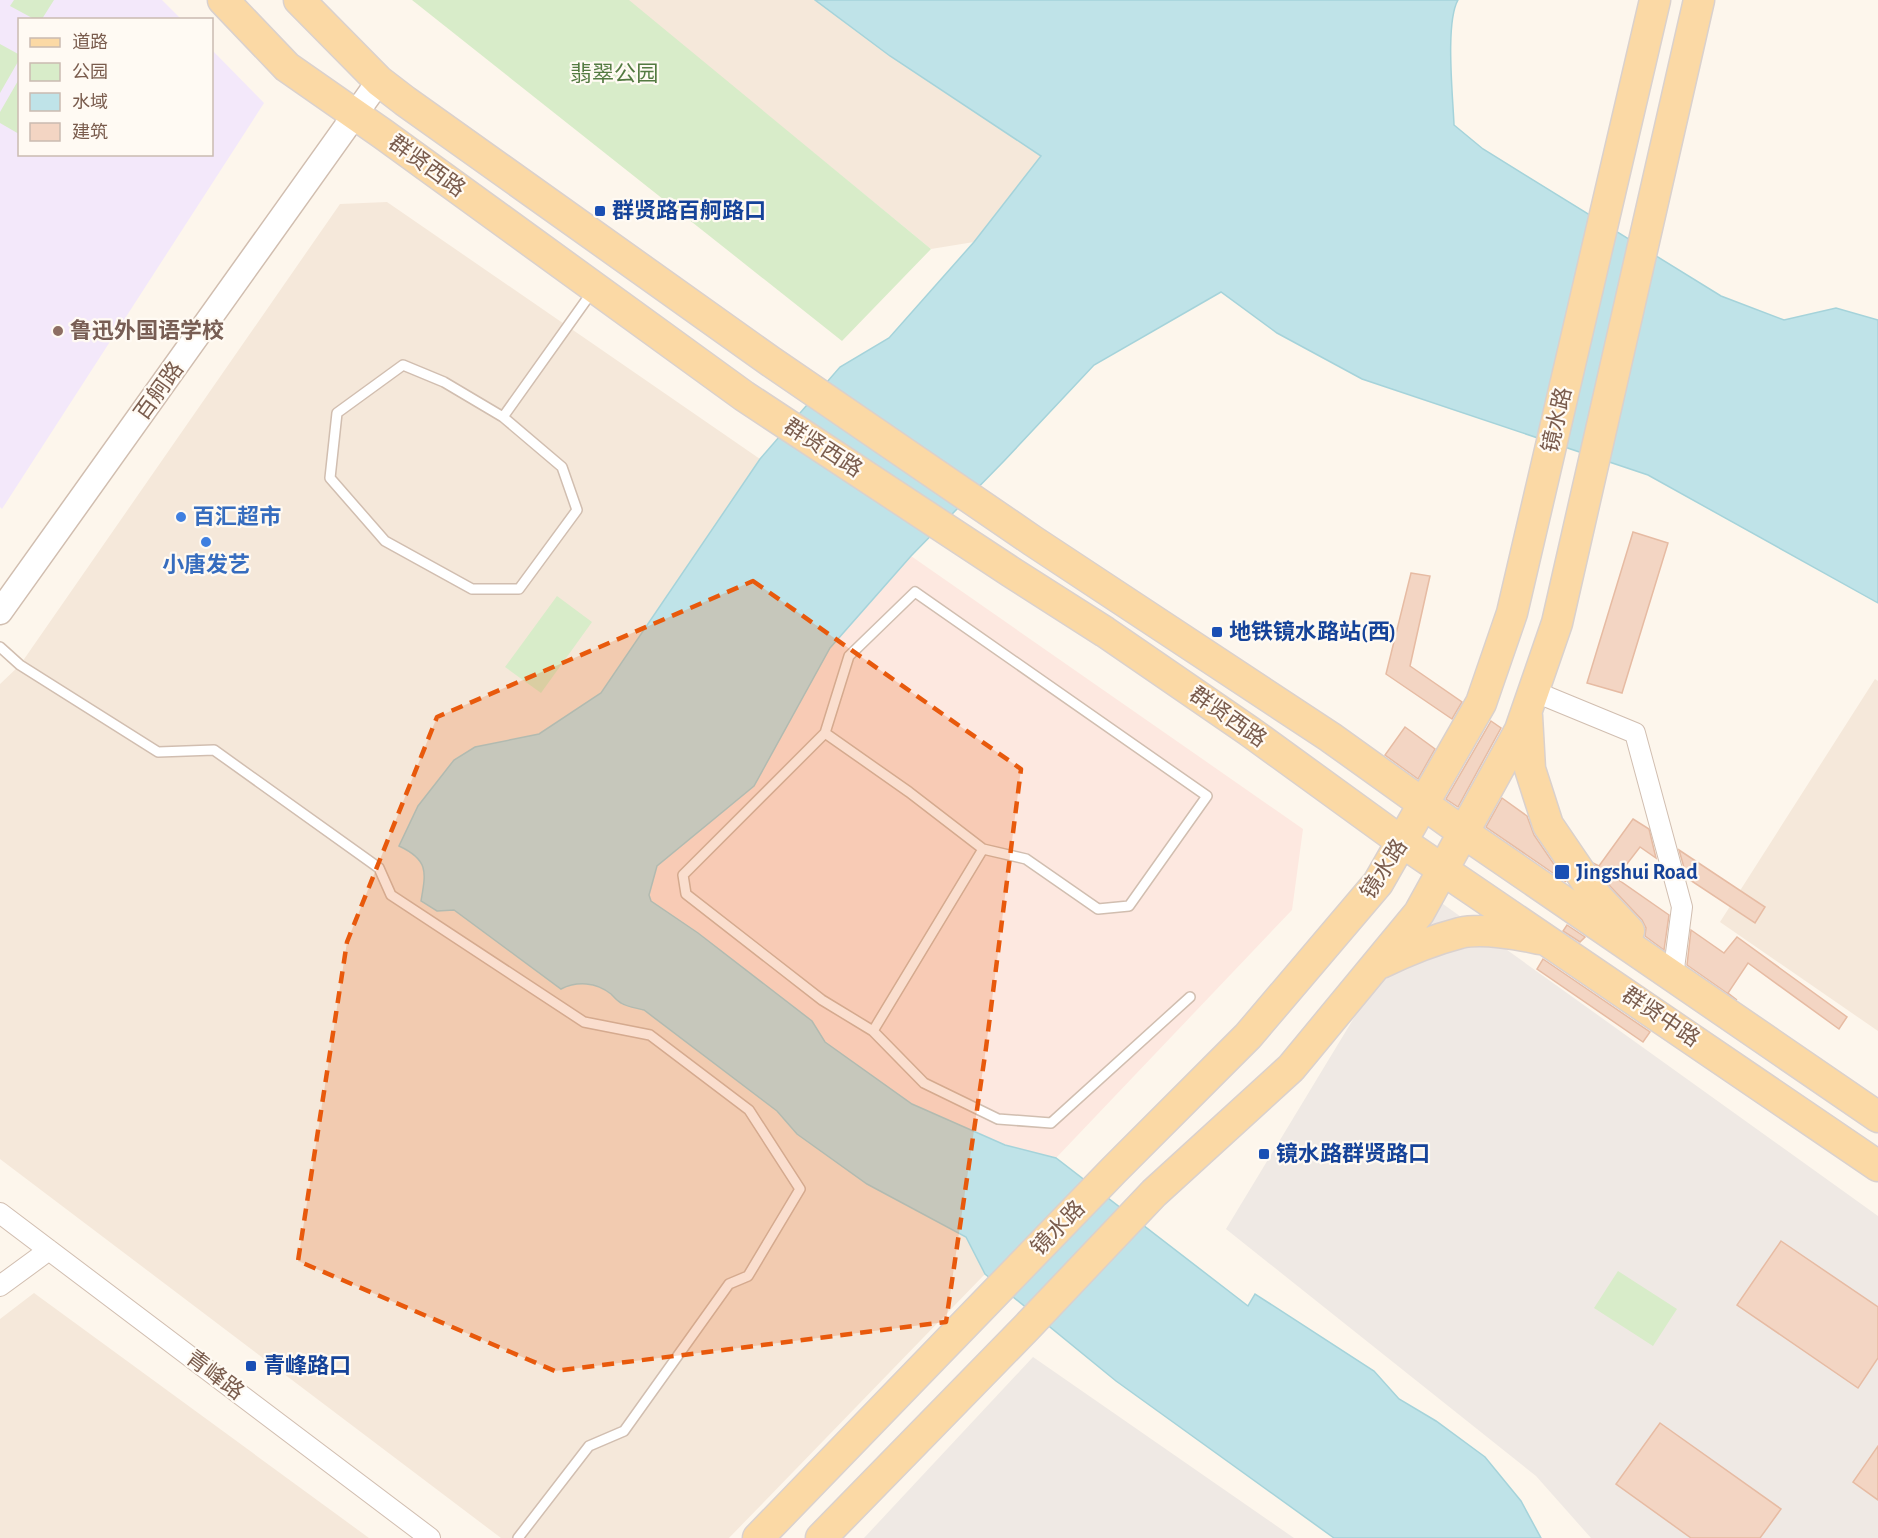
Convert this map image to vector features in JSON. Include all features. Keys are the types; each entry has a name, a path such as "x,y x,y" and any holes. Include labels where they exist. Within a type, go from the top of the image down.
{"main road":[{"name":"群贤西路","path":"223,0 287,67 744,396 1105,632 1443,869"},
{"name":"群贤西路","path":"299,0 379,81 405,101 770,361 1033,541 1330,736 1464,833"},
{"name":"镜水路","path":"758,1538 1114,1170 1248,1036 1378,884 1481,703 1512,613 1655,0"},
{"name":"镜水路","path":"821,1538 1154,1193 1291,1068 1419,913 1520,730 1557,623 1699,0"},
{"path":"1530,701 1530,769 1548,825 1597,897 1673,976"},
{"name":"群贤中路","path":"1464,833 1878,1117"},
{"name":"群贤中路","path":"1443,869 1878,1166"},
{"path":"1375,966 1411,949 1462,933 1513,933 1549,941"}],"street":[{"name":"百舸路","path":"0,612 379,81"},
{"path":"1530,701 1635,733 1682,907 1673,976"},
{"name":"青峰路","path":"0,1213 430,1538"},
{"path":"0,1286 49,1250"}],"lane":[{"path":"503,417 595,288"},
{"path":"403,365 444,381 503,417 562,467 577,510 519,588 472,589 385,541 330,478 337,413 403,365"},
{"path":"825,733 909,792 983,849 1026,859 1098,909 1129,906 1207,796 915,591 849,656 825,733 683,875 686,894 822,1000 873,1031 924,1083 998,1119 1051,1123 1190,997"},
{"path":"0,647 20,665 158,752 214,750 379,868 391,895 584,1022 650,1035 748,1110 800,1189 748,1276 729,1284 624,1431 589,1446 518,1538"},
{"path":"873,1031 983,849"}],"highlighted area":[{"path":"753,581 1021,769 986,1048 946,1322 555,1371 298,1261 347,942 437,717"}],"shaded area":[{"name":"鲁迅外国语学校","path":"0,0 162,0 180,18 18,18 18,156 213,156 213,51 264,103 2,509 0,507"},
{"path":"627,0 815,0 890,56 1041,156 974,242 931,249"},
{"path":"387,202 760,459 601,693 539,734 475,747 408,850 420,861 426,873 422,901 437,911 454,910 561,989 571,984 598,986 623,1005 644,1010 777,1111 797,1134 867,1184 966,1237 985,1274 729,1538 501,1538 0,1159 0,684 20,665 340,204"},
{"path":"911,556 1303,829 1292,910 1056,1158 1005,1145 912,1104 825,1042 812,1021 698,933 651,901 649,895 657,866 754,786 830,648"},
{"path":"1875,679 1878,681 1878,1031 1720,922"},
{"path":"1429,894 1878,1216 1878,1538 1591,1538 1536,1476 1226,1229"},
{"path":"34,1293 369,1538 0,1538 0,1319"},
{"path":"1033,1357 1294,1538 864,1538"}],"green space":[{"path":"14,0 54,0 43,18 32,18 10,6"},
{"name":"翡翠公园","path":"412,0 629,0 931,249 842,341"},
{"path":"0,44 18,54 18,62 0,93"},
{"path":"18,81 18,133 0,123 0,112"},
{"path":"557,596 592,622 541,693 505,667"},
{"path":"1618,1271 1677,1309 1653,1346 1594,1308"}],"water":[{"path":"815,0 1458,0 1454,11 1451,42 1454,125 1483,149 1721,296 1784,320 1836,308 1878,320 1878,603 1648,475 1362,379 1277,333 1221,292 1094,365 911,556 830,648 754,786 657,866 649,895 651,901 698,933 812,1021 825,1042 912,1104 1005,1145 1056,1158 1248,1306 1255,1294 1374,1371 1399,1399 1436,1421 1485,1457 1521,1501 1541,1538 1334,1538 1116,1381 985,1274 966,1237 867,1184 797,1134 777,1111 644,1010 623,1004 605,990 593,985 580,984 561,989 454,910 437,911 421,901 424,882 423,868 416,856 399,846 418,806 454,760 475,747 539,734 601,693 760,459 840,367 889,338 974,242 1041,156 890,56"}],"building":[{"path":"1633,532 1668,543 1622,693 1587,683"},
{"path":"1411,573 1430,576 1410,666 1462,702 1452,719 1386,674"},
{"path":"1491,721 1501,728 1458,807 1446,799"},
{"path":"1405,727 1435,749 1418,779 1385,755"},
{"path":"1502,798 1527,816 1534,835 1566,882 1486,827"},
{"path":"1633,819 1649,829 1656,858 1640,847 1616,878 1669,915 1664,950 1645,936 1646,928 1642,920 1610,886 1595,864 1599,866"},
{"path":"1679,850 1765,907 1755,923 1687,878"},
{"path":"1567,925 1585,937 1580,942 1563,931"},
{"path":"1691,930 1724,953 1737,937 1847,1017 1839,1029 1748,963 1728,993 1737,1000 1687,965"},
{"path":"1543,959 1650,1032 1643,1042 1537,969"},
{"path":"1781,1241 1878,1307 1878,1358 1858,1388 1737,1305"},
{"path":"1660,1423 1781,1509 1760,1538 1691,1538 1616,1484"},
{"path":"1878,1446 1878,1500 1853,1482"}],"place":[{"name":"群贤路百舸路口","path":"600,211"},
{"name":"鲁迅外国语学校","path":"58,331"},
{"name":"百汇超市","path":"181,517"},
{"name":"小唐发艺","path":"206,542"},
{"name":"地铁镜水路站(西)","path":"1217,632"},
{"name":"Jingshui Road","path":"1562,872"},
{"name":"镜水路群贤路口","path":"1264,1154"},
{"name":"青峰路口","path":"251,1366"}]}
